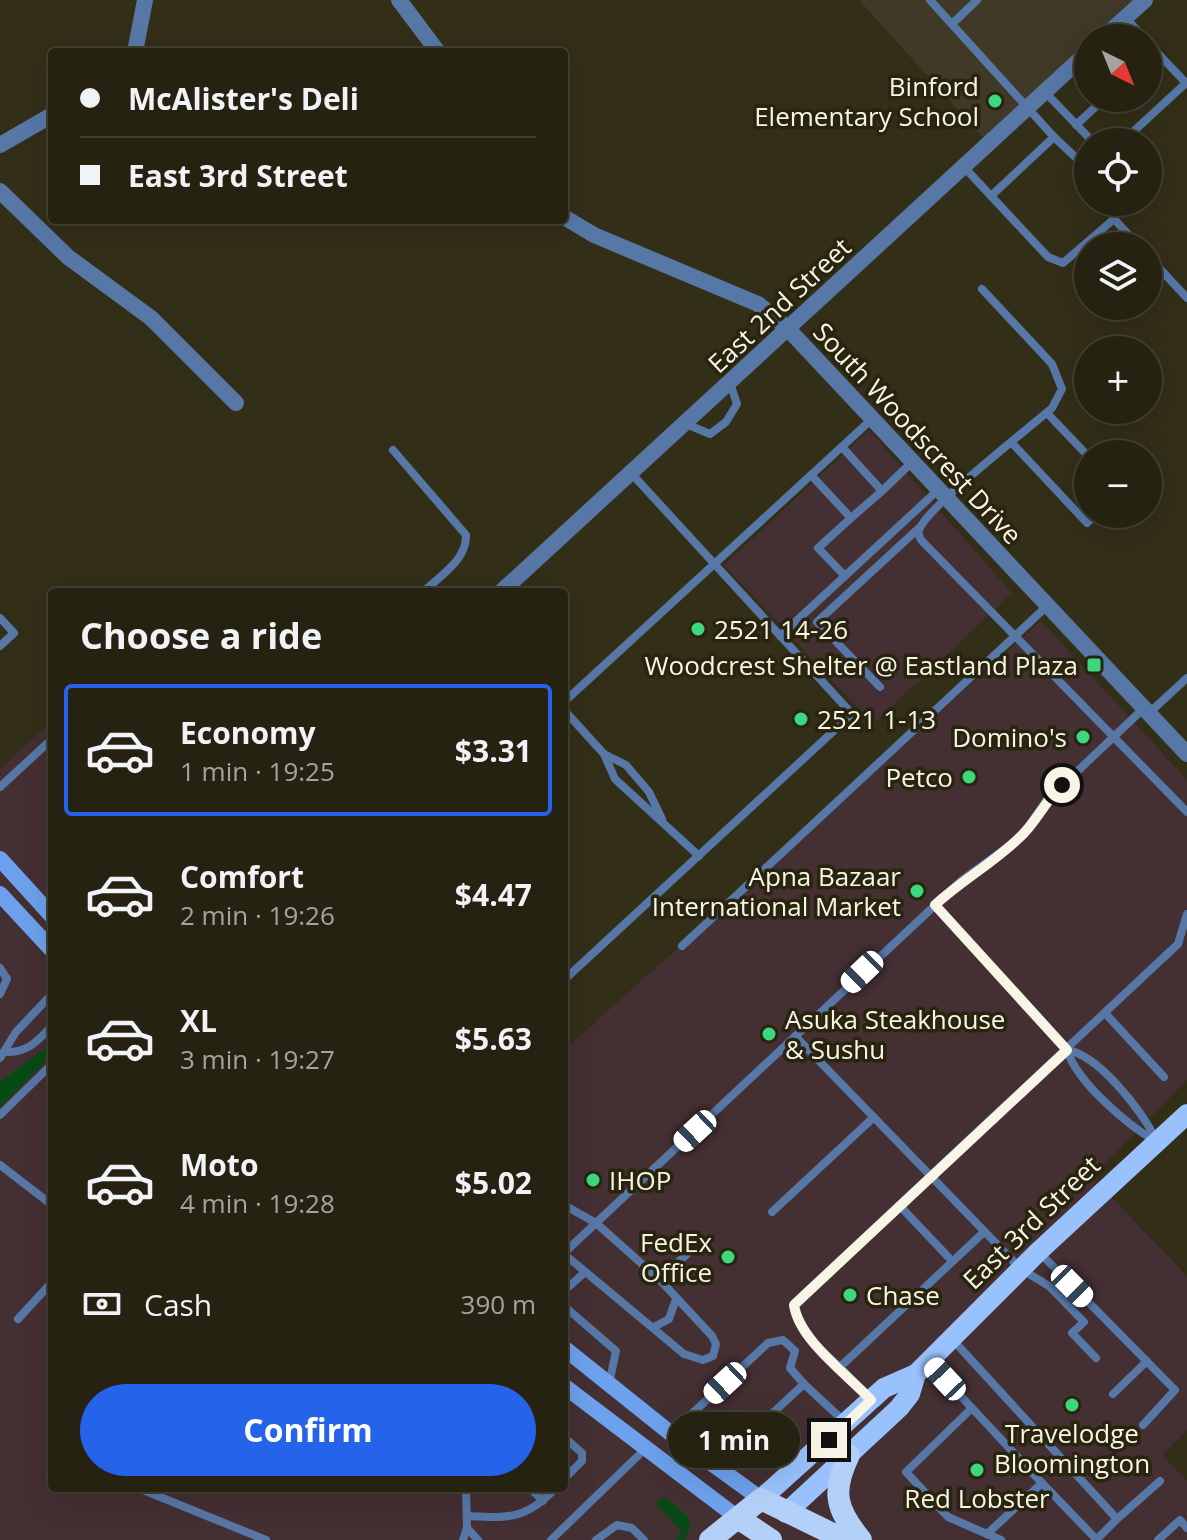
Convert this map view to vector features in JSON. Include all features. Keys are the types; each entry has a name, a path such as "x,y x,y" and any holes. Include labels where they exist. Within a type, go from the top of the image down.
{"highway":[{"path":"849,1455 838,1501 841,1512 861,1540"},
{"path":"761,1499 845,1540"},
{"name":"East 3rd Street","path":"710,1540 761,1499"},
{"name":"East 3rd Street","path":"764,1538 786,1513"},
{"path":"738,1518 764,1538"}],"main road":[{"path":"2,866 48,912"},
{"path":"0,894 48,946"},
{"path":"15,910 37,901"},
{"name":"East 3rd Street","path":"786,1513 905,1402 922,1368 951,1338 1038,1252 1187,1114"},
{"path":"568,1351 609,1384 676,1428 761,1499"},
{"name":"East 3rd Street","path":"761,1499 891,1383 922,1368"},
{"path":"568,1389 644,1450 738,1518"}],"street":[{"path":"136,48 145,0"},
{"path":"399,0 435,48"},
{"path":"1118,24 1145,0"},
{"name":"East 2nd Street","path":"505,588 1074,65"},
{"path":"0,145 48,117"},
{"path":"0,191 68,257 151,318 236,403"},
{"name":"South Woodscrest Drive","path":"568,219 594,235 758,304 789,330 1187,754"}],"lane":[{"path":"930,0 1074,156"},
{"path":"952,24 977,0"},
{"path":"1126,17 1132,24"},
{"path":"1137,128 1186,83 1162,63"},
{"path":"1045,92 1079,128"},
{"path":"1076,125 1090,112"},
{"path":"991,196 1054,137"},
{"path":"964,167 1048,257 1063,263 1114,216"},
{"path":"1114,219 1126,232"},
{"path":"1162,271 1187,298"},
{"path":"780,636 845,576 1047,413 1062,389 1052,364 982,289"},
{"path":"686,424 710,434 726,422 737,404 730,383"},
{"path":"1047,413 1074,441"},
{"path":"568,698 872,419"},
{"path":"1012,443 1074,509"},
{"path":"842,447 882,491"},
{"path":"393,450 466,535 467,547 460,557 427,588"},
{"path":"845,576 818,548 912,462"},
{"path":"568,976 852,714 631,473"},
{"path":"811,475 851,518"},
{"path":"880,687 817,622 920,527 943,495"},
{"path":"920,527 921,540 1187,812"},
{"path":"682,946 1047,606"},
{"path":"0,618 14,633 0,646"},
{"path":"568,1250 962,880 1020,838 1046,801 1115,735 1187,678"},
{"path":"568,714 604,754 615,779 699,856"},
{"path":"0,787 48,743"},
{"path":"604,754 626,765 649,792 662,819"},
{"path":"935,905 1067,1050 1072,1064 1132,1128 1157,1142"},
{"path":"871,1400 810,1340 796,1319 794,1305 1178,944 1187,914"},
{"path":"0,968 7,979 0,994"},
{"path":"3,1055 16,1032 48,998"},
{"path":"1105,1013 1164,1077"},
{"path":"3,1055 20,1053 31,1047 48,1030"},
{"path":"795,1036 1021,1269 1049,1286 1084,1322 1072,1333 1096,1358"},
{"path":"1067,1050 1083,1052 1144,1117 1157,1142"},
{"path":"0,1115 48,1068"},
{"path":"772,1212 874,1117"},
{"path":"2,1170 48,1202"},
{"path":"899,1205 952,1261"},
{"path":"568,1207 596,1223 660,1280 712,1336 716,1344 713,1356 695,1360 568,1257"},
{"path":"840,1367 984,1232"},
{"path":"660,1280 690,1251"},
{"path":"1038,1252 1175,1390 1143,1425"},
{"path":"568,1287 585,1272"},
{"path":"18,1319 48,1286"},
{"path":"654,1327 669,1319 676,1299"},
{"path":"568,1309 616,1351 609,1384"},
{"path":"951,1338 1117,1519"},
{"path":"676,1428 768,1343 783,1340 795,1351 790,1368 846,1423"},
{"path":"1113,1394 1147,1361"},
{"path":"922,1368 972,1408 1097,1540 1160,1481"},
{"path":"676,1428 695,1421 733,1441 750,1434 804,1384"},
{"path":"972,1408 906,1472 948,1517 1001,1540"},
{"path":"568,1441 582,1453 582,1461 568,1475"},
{"path":"551,1540 644,1450"},
{"path":"987,1534 1042,1483"},
{"path":"148,1492 266,1540"},
{"path":"463,1540 467,1528 466,1492"},
{"path":"534,1492 543,1501"},
{"path":"467,1516 510,1518 543,1501 552,1492"},
{"path":"1158,1540 1180,1520 1187,1528"},
{"path":"596,1540 617,1525 632,1528 644,1540"},
{"path":"467,1528 478,1540"}],"shaded area":[{"name":"Binford Elementary School","path":"859,0 1150,0 1123,24 1074,24 1074,70 991,146"},
{"path":"869,430 1012,593 873,724 724,565"},
{"path":"1041,621 1187,780 1187,1080 1092,1177 1187,1276 1187,1430 1162,1455 1187,1481 1187,1540 0,1540 0,769 48,725 48,1492 568,1492 568,1041 571,1044"}],"green space":[{"path":"48,1046 48,1059 0,1107 0,1082"},
{"path":"664,1496 689,1517 690,1528 685,1540 675,1539 682,1532 656,1504"}],"place":[{"name":"Binford Elementary School","path":"995,101"},
{"name":"2521 14-26","path":"698,629"},
{"name":"Woodcrest Shelter @ Eastland Plaza","path":"1094,665"},
{"name":"2521 1-13","path":"801,719"},
{"name":"Domino's","path":"1083,737"},
{"name":"Petco","path":"969,777"},
{"name":"Apna Bazaar International Market","path":"917,891"},
{"name":"Asuka Steakhouse & Sushu","path":"769,1034"},
{"name":"IHOP","path":"593,1180"},
{"name":"FedEx Office","path":"728,1257"},
{"name":"Chase","path":"850,1295"},
{"name":"Travelodge Bloomington","path":"1072,1405"},
{"name":"Red Lobster","path":"977,1470"}],"route":[{"path":"829,1440 871,1400 810,1340 796,1319 794,1305 1067,1050 935,905 962,880 1020,838 1046,801 1062,785"}]}
